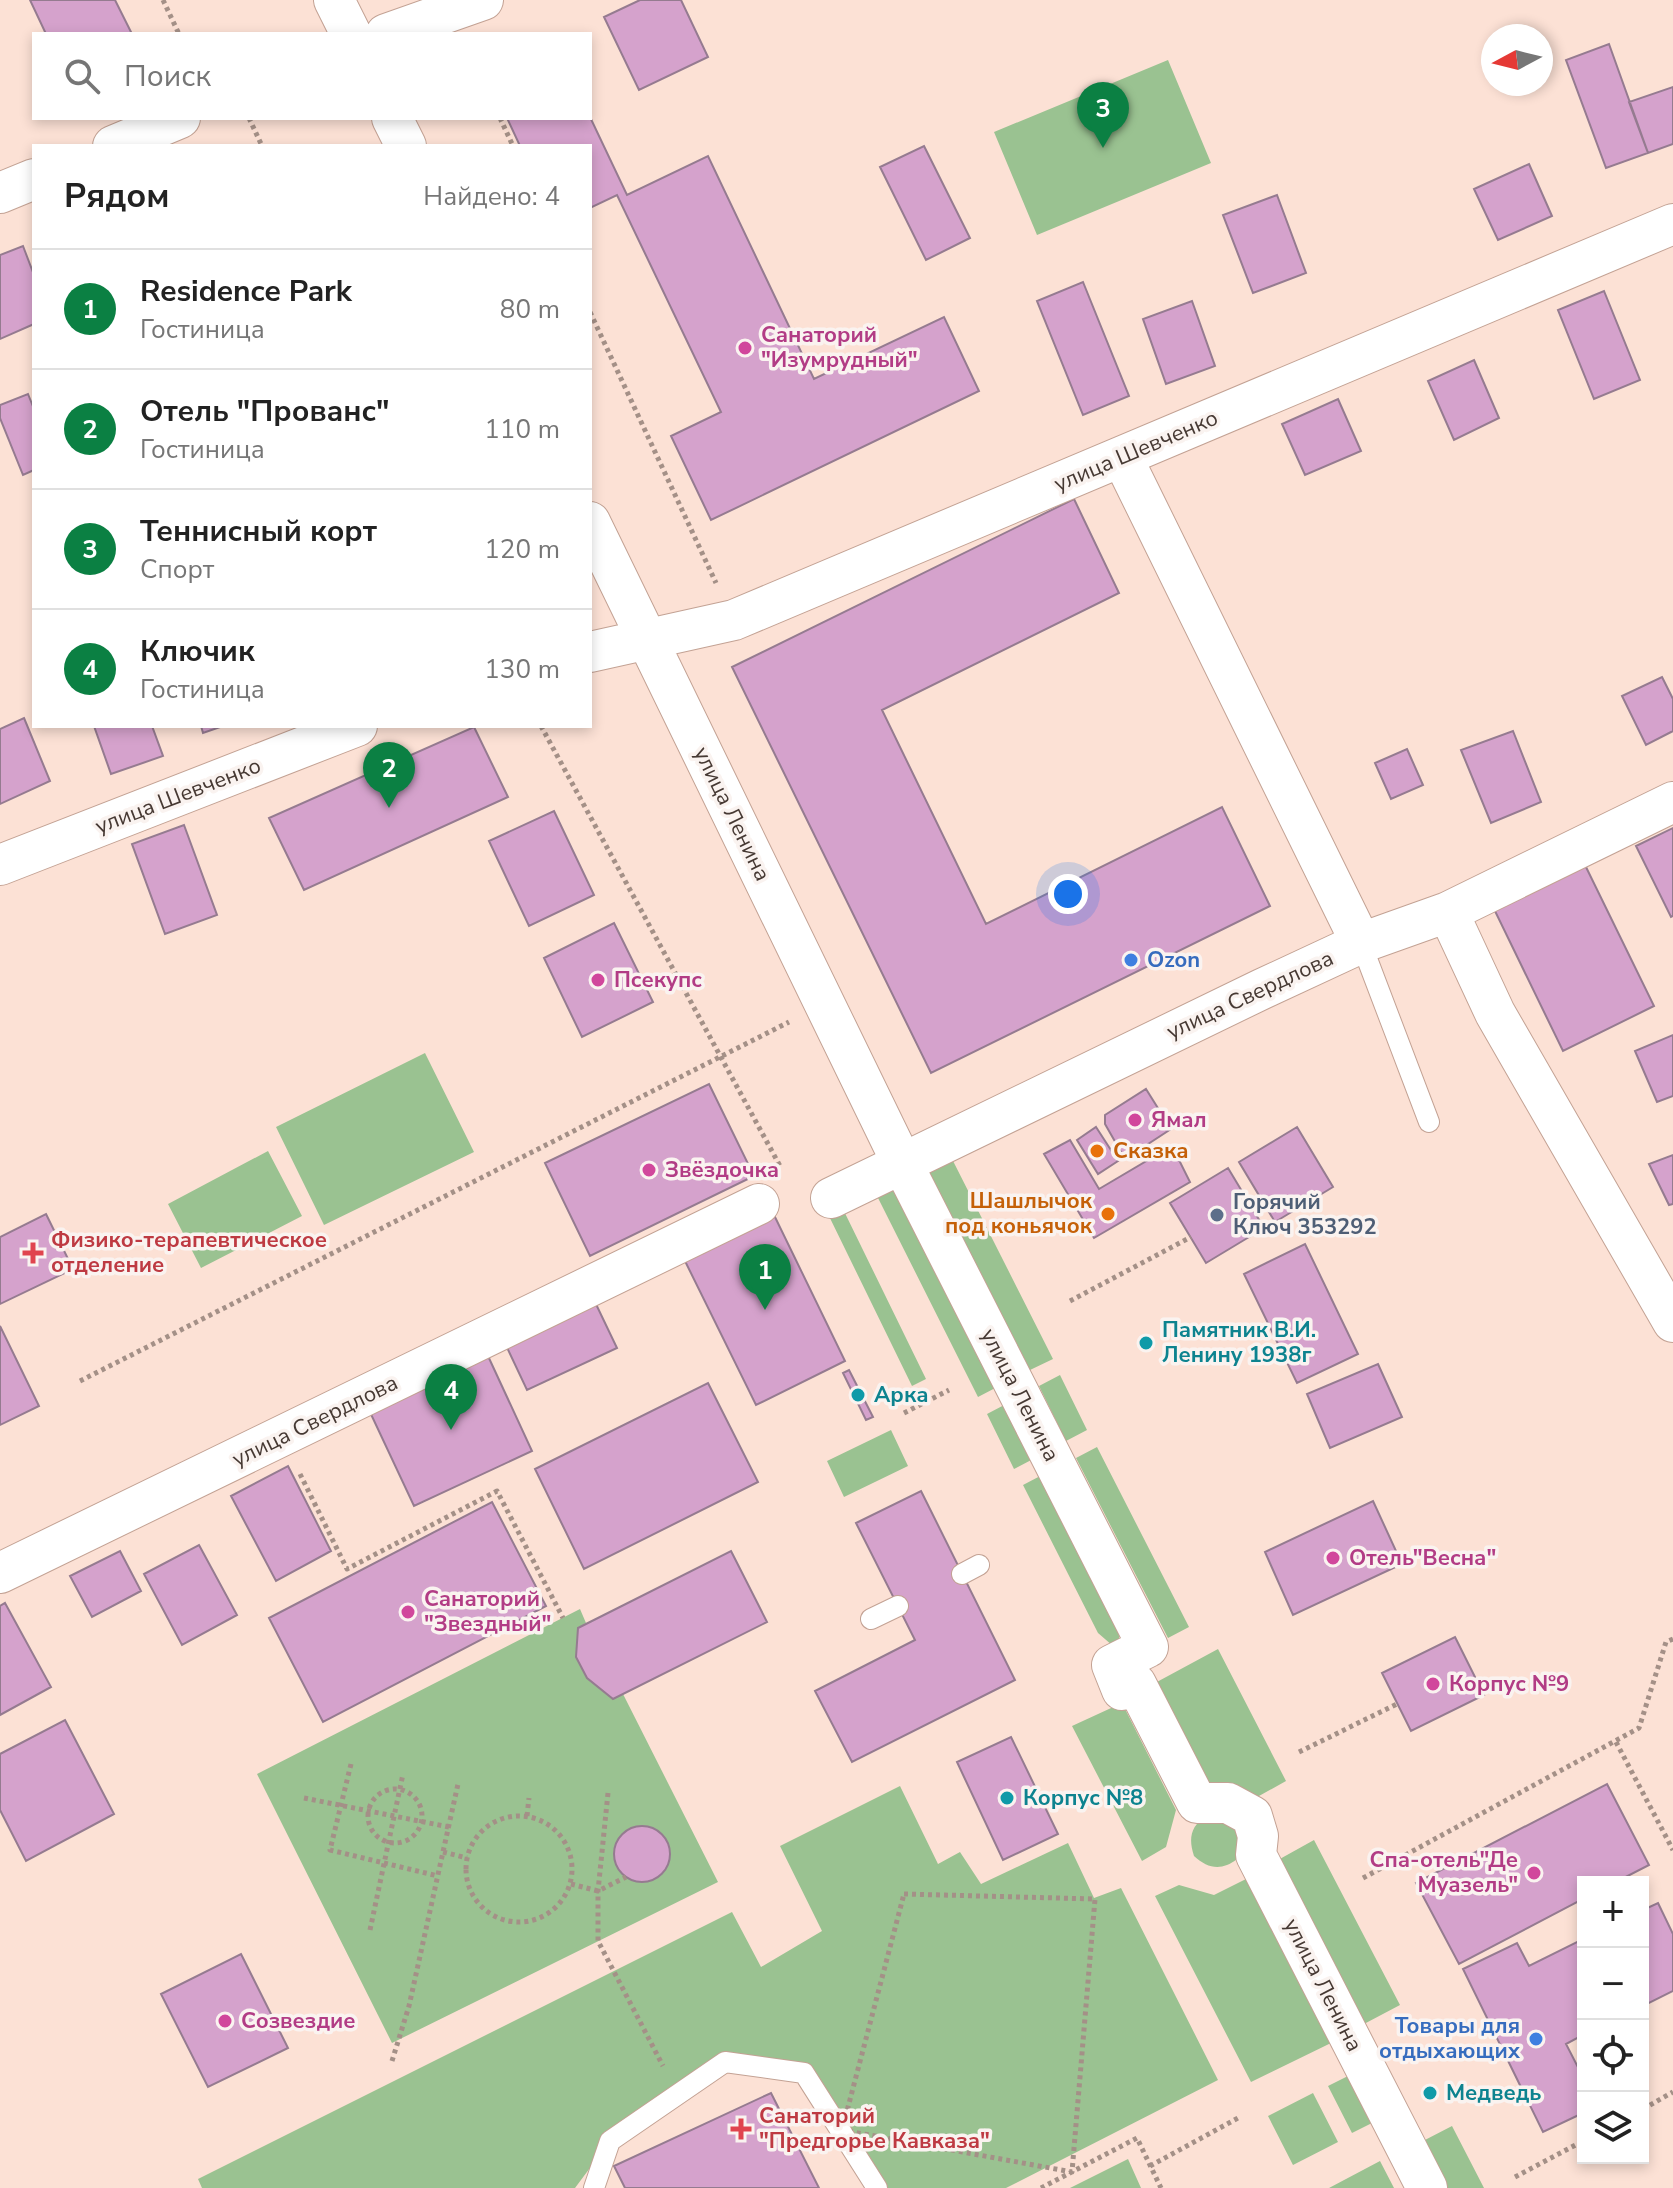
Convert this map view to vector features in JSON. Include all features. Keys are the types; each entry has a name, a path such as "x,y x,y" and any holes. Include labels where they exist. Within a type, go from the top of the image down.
{"street":[{"path":"334,0 350,32"},
{"path":"392,32 483,0"},
{"path":"118,144 175,120"},
{"path":"393,120 405,144"},
{"path":"0,193 32,180"},
{"name":"улица Шевченко","path":"592,652 648,642 734,620 1673,224"},
{"path":"1122,457 1361,943"},
{"name":"улица Ленина","path":"592,526 902,1163 1148,1647 1112,1665 1122,1690 1136,1684 1197,1803 1228,1803 1252,1816 1258,1836 1256,1855 1427,2188"},
{"name":"улица Шевченко","path":"0,865 352,728"},
{"name":"улица Свердлова","path":"831,1198 1361,943 1448,912 1673,802"},
{"path":"1448,912 1495,1013 1673,1322"},
{"name":"улица Свердлова","path":"0,1573 281,1438 772,1190"}],"lane":[{"path":"1361,943 1429,1122"},
{"path":"871,1619 898,1606"},
{"path":"594,2188 610,2141 725,2062 804,2073 877,2188"}],"path":[{"path":"163,0 178,32"},
{"path":"250,120 261,144"},
{"path":"501,120 512,144"},
{"path":"592,316 734,620"},
{"path":"542,728 719,1057 772,1190"},
{"path":"80,1381 824,1004"},
{"path":"1070,1301 1191,1237"},
{"path":"904,1413 949,1390"},
{"path":"281,1438 347,1569 497,1491 563,1618"},
{"path":"1363,1878 1639,1728 1666,1642 1673,1639"},
{"path":"1299,1752 1397,1704"},
{"path":"1616,1742 1673,1850"},
{"path":"351,1764 330,1850 438,1876"},
{"path":"370,1930 403,1774"},
{"path":"392,2061 409,2006 458,1784"},
{"path":"400,1789 417,1801 421,1822 409,1839 389,1842 372,1831 369,1810 380,1793 400,1789"},
{"path":"608,1793 598,1891 598,1941 652,2045"},
{"path":"304,1798 449,1827"},
{"path":"527,1816 529,1798"},
{"path":"527,1816 548,1824 564,1840 572,1861 571,1884 560,1904 542,1918 520,1923 501,1920 485,1910 473,1895 466,1877 467,1858 475,1840 489,1825 507,1817 527,1816"},
{"path":"443,1852 467,1858"},
{"path":"571,1884 598,1891 626,1877"},
{"path":"904,1894 1095,1899 1072,2172 842,2130 904,1894"},
{"path":"1649,2106 1673,2092"},
{"path":"1150,2166 1238,2118"},
{"path":"1041,2188 1137,2138 1161,2188"},
{"path":"1515,2177 1577,2144"}],"green space":[{"path":"1168,60 1211,163 1037,235 994,132"},
{"path":"425,1053 474,1152 324,1225 276,1127"},
{"path":"268,1151 302,1216 201,1268 168,1204"},
{"path":"948,1151 1053,1359 1030,1370 924,1163"},
{"path":"893,1171 1001,1385 978,1397 870,1182"},
{"path":"841,1205 926,1379 912,1386 827,1212"},
{"path":"1060,1375 1087,1430 1066,1441 1039,1386"},
{"path":"1008,1403 1035,1458 1014,1469 987,1414"},
{"path":"891,1430 908,1466 844,1497 827,1461"},
{"path":"1097,1447 1189,1627 1168,1638 1076,1458"},
{"path":"1044,1474 1118,1622 1120,1652 1098,1633 1023,1485"},
{"path":"580,1609 586,1623 578,1628 578,1653 583,1670 613,1699 623,1694 718,1882 392,2043 257,1774"},
{"path":"1218,1649 1286,1781 1250,1801 1209,1789 1155,1683"},
{"path":"1122,1703 1176,1810 1166,1847 1142,1861 1072,1726"},
{"path":"900,1786 938,1864 960,1852 981,1884 1068,1843 1094,1898 1121,1888 1218,2080 1006,2188 878,2188 804,2073 726,2062 610,2141 575,2188 202,2188 198,2179 732,1912 761,1967 822,1931 780,1846"},
{"path":"1206,1816 1242,1830 1237,1859 1231,1863 1215,1867 1194,1856 1192,1833"},
{"path":"1314,1840 1400,2005 1364,2024 1278,1860"},
{"path":"1248,1878 1331,2043 1251,2082 1155,1896 1179,1885 1214,1895"},
{"path":"1350,2075 1374,2122 1352,2133 1328,2086"},
{"path":"1313,2093 1338,2142 1293,2165 1268,2116"},
{"path":"1452,2126 1484,2188 1447,2188 1423,2141"},
{"path":"1128,2159 1141,2188 1070,2188"},
{"path":"1380,2161 1394,2188 1329,2188"}],"building":[{"path":"30,0 115,0 131,32 45,32"},
{"path":"640,0 681,0 708,57 639,90 604,17"},
{"path":"1609,44 1648,153 1606,168 1566,60"},
{"path":"1673,87 1673,144 1648,153 1629,102"},
{"name":"Санаторий \"Изумрудный\"","path":"508,120 591,120 627,195 708,156 814,379 944,317 979,391 711,520 671,436 721,412 617,195 592,207 592,144 519,144"},
{"path":"924,146 970,238 926,260 880,167"},
{"path":"1529,164 1552,216 1498,240 1474,189"},
{"path":"1277,195 1306,273 1253,293 1223,215"},
{"path":"23,246 32,270 32,325 0,339 0,255"},
{"path":"1083,282 1129,396 1083,415 1037,301"},
{"path":"1604,291 1640,380 1594,399 1558,310"},
{"path":"1192,301 1215,366 1166,384 1143,319"},
{"path":"1474,360 1499,418 1454,440 1428,381"},
{"path":"28,394 32,404 32,471 23,475 0,418 0,405"},
{"path":"1338,399 1361,451 1305,475 1282,424"},
{"path":"1074,499 1119,593 882,710 986,924 1222,807 1270,906 931,1073 732,667"},
{"path":"1662,677 1673,699 1673,731 1646,745 1622,696"},
{"path":"24,718 50,781 0,804 0,729"},
{"path":"95,728 153,728 163,756 111,774"},
{"path":"472,728 474,728 508,797 304,890 269,818"},
{"path":"1513,731 1541,802 1491,823 1461,750"},
{"path":"1407,749 1423,785 1391,799 1375,763"},
{"path":"554,811 594,895 529,926 489,841"},
{"path":"184,825 217,915 165,934 132,844"},
{"path":"1673,828 1673,916 1671,917 1636,846"},
{"path":"1585,865 1654,1006 1563,1051 1494,909"},
{"name":"Псекупс","path":"614,923 653,1002 582,1037 544,958"},
{"path":"1673,1035 1673,1096 1657,1102 1635,1051"},
{"name":"Звёздочка","path":"709,1084 754,1176 590,1256 545,1163"},
{"name":"Ямал","path":"1146,1089 1171,1129 1125,1159 1105,1124 1105,1115"},
{"name":"Сказка","path":"1096,1127 1118,1161 1098,1174 1077,1140"},
{"path":"1297,1127 1333,1187 1275,1222 1239,1162"},
{"name":"Шашлычок под коньячок","path":"1070,1140 1099,1189 1172,1146 1190,1182 1094,1238 1044,1154"},
{"path":"1673,1155 1673,1204 1669,1205 1649,1164"},
{"name":"Горячий Ключ 353292","path":"1228,1168 1264,1228 1206,1263 1170,1203"},
{"name":"Физико-терапевтическое отделение","path":"46,1214 73,1269 0,1304 0,1237"},
{"path":"774,1215 845,1361 756,1405 684,1259"},
{"path":"1305,1244 1358,1354 1297,1383 1244,1274"},
{"path":"594,1300 617,1348 527,1390 504,1341"},
{"path":"0,1326 39,1406 0,1425"},
{"path":"488,1356 532,1451 414,1506 369,1410"},
{"path":"1378,1364 1402,1417 1330,1448 1307,1394"},
{"name":"Арка","path":"849,1370 873,1417 866,1420 843,1373"},
{"path":"708,1383 758,1482 584,1569 535,1469"},
{"path":"288,1466 331,1551 276,1581 231,1496"},
{"path":"921,1491 1015,1680 852,1762 815,1691 915,1640 856,1523"},
{"name":"Отель\"Весна\"","path":"1373,1501 1402,1564 1293,1615 1265,1552"},
{"name":"Санаторий \"Звездный\"","path":"492,1502 546,1606 323,1722 269,1618"},
{"path":"199,1545 237,1615 182,1645 144,1574"},
{"path":"120,1551 141,1591 92,1617 70,1576"},
{"path":"731,1551 767,1622 613,1699 587,1678 576,1657 578,1628"},
{"path":"5,1603 51,1687 0,1715 0,1606"},
{"name":"Корпус №9","path":"1455,1637 1484,1695 1411,1731 1382,1673"},
{"path":"65,1720 114,1814 26,1861 0,1810 0,1754"},
{"name":"Корпус №8","path":"1011,1737 1058,1834 1003,1860 957,1762"},
{"name":"Спа-отель\"Де Муазель\"","path":"1607,1784 1649,1865 1628,1876 1577,1876 1577,1902 1459,1964 1416,1883"},
{"path":"642,1826 662,1834 670,1854 662,1874 642,1882 622,1874 614,1854 622,1834"},
{"path":"1658,1903 1673,1934 1673,1991 1649,2003 1649,1948 1649,1907"},
{"name":"Товары для отдыхающих","path":"1577,1942 1577,2038 1566,2044 1577,2065 1577,2116 1543,2132 1463,1969 1517,1943 1529,1966"},
{"name":"Созвездие","path":"241,1954 288,2048 208,2087 161,1994"},
{"name":"Санаторий \"Предгорье Кавказа\"","path":"771,2093 819,2188 625,2188 614,2166"}],"place":[{"name":"Теннисный корт","path":"1103,148"},
{"name":"Санаторий \"Изумрудный\"","path":"745,348"},
{"name":"Отель \"Прованс\"","path":"389,808"},
{"name":"Ozon","path":"1131,960"},
{"name":"Псекупс","path":"598,980"},
{"name":"Ямал","path":"1135,1120"},
{"name":"Сказка","path":"1097,1151"},
{"name":"Звёздочка","path":"649,1170"},
{"name":"Шашлычок под коньячок","path":"1108,1214"},
{"name":"Горячий Ключ 353292","path":"1217,1215"},
{"name":"Физико-терапевтическое отделение","path":"33,1253"},
{"name":"Residence Park","path":"765,1310"},
{"name":"Памятник В.И. Ленину 1938г","path":"1146,1343"},
{"name":"Арка","path":"858,1395"},
{"name":"Ключик","path":"451,1430"},
{"name":"Отель\"Весна\"","path":"1333,1558"},
{"name":"Санаторий \"Звездный\"","path":"408,1612"},
{"name":"Корпус №9","path":"1433,1684"},
{"name":"Корпус №8","path":"1007,1798"},
{"name":"Спа-отель\"Де Муазель\"","path":"1534,1873"},
{"name":"Созвездие","path":"225,2021"},
{"name":"Товары для отдыхающих","path":"1536,2039"},
{"name":"Медведь","path":"1430,2093"},
{"name":"Санаторий \"Предгорье Кавказа\"","path":"741,2129"}]}
